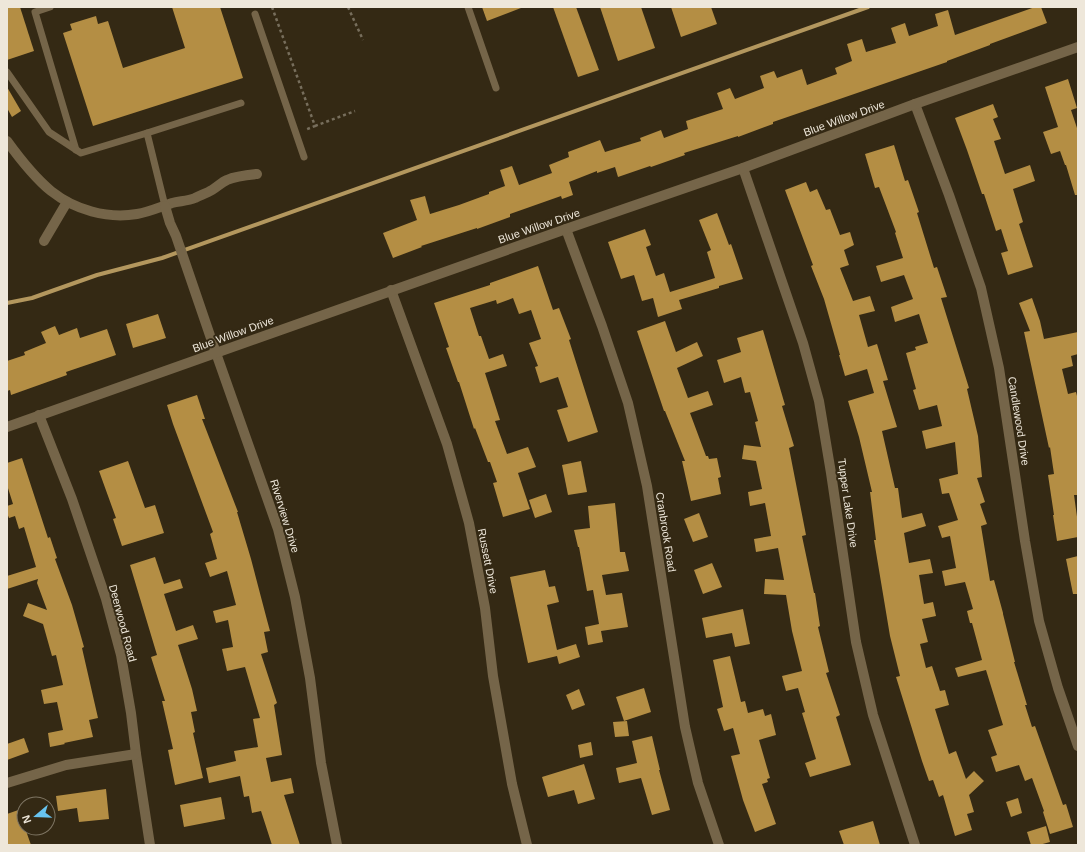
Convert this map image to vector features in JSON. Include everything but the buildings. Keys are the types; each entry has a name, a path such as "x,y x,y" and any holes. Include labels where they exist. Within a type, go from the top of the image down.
{"street":[{"name":"Blue Willow Drive","path":"7,427 391,290 743,168 915,104 1078,47"},
{"name":"Candlewood Drive","path":"915,104 949,195 981,288 999,368 1024,534 1039,621 1058,688 1078,746"},
{"path":"7,141 22,161 52,192 67,202 82,209 101,214 137,214 194,198 227,180 257,174"},
{"name":"Tupper Lake Drive","path":"743,168 801,336 819,401 856,642 873,715 915,845"},
{"path":"44,241 67,202"},
{"name":"Riverview Drive","path":"165,206 278,529 295,597 310,678 321,763 336,845"},
{"name":"Cranbrook Road","path":"566,229 602,326 628,403 647,486 685,727 698,783 718,845"},
{"name":"Russett Drive","path":"391,290 447,444 469,523 485,608 493,676 510,776 527,845"},
{"name":"Deerwood Road","path":"39,415 72,499 106,599 120,655 131,713 150,845"},
{"path":"7,784 66,766 136,754"}],"lane":[{"path":"50,7 34,10 76,150"},
{"path":"468,7 496,88"},
{"path":"255,14 304,157"},
{"path":"7,72 48,132 81,153 241,103"},
{"path":"147,133 165,206"}],"path":[{"path":"272,7 315,126"},
{"path":"348,7 363,40"},
{"path":"296,133 355,111"}],"waterway":[{"path":"7,303 32,298 97,275 162,258 868,7"}]}
